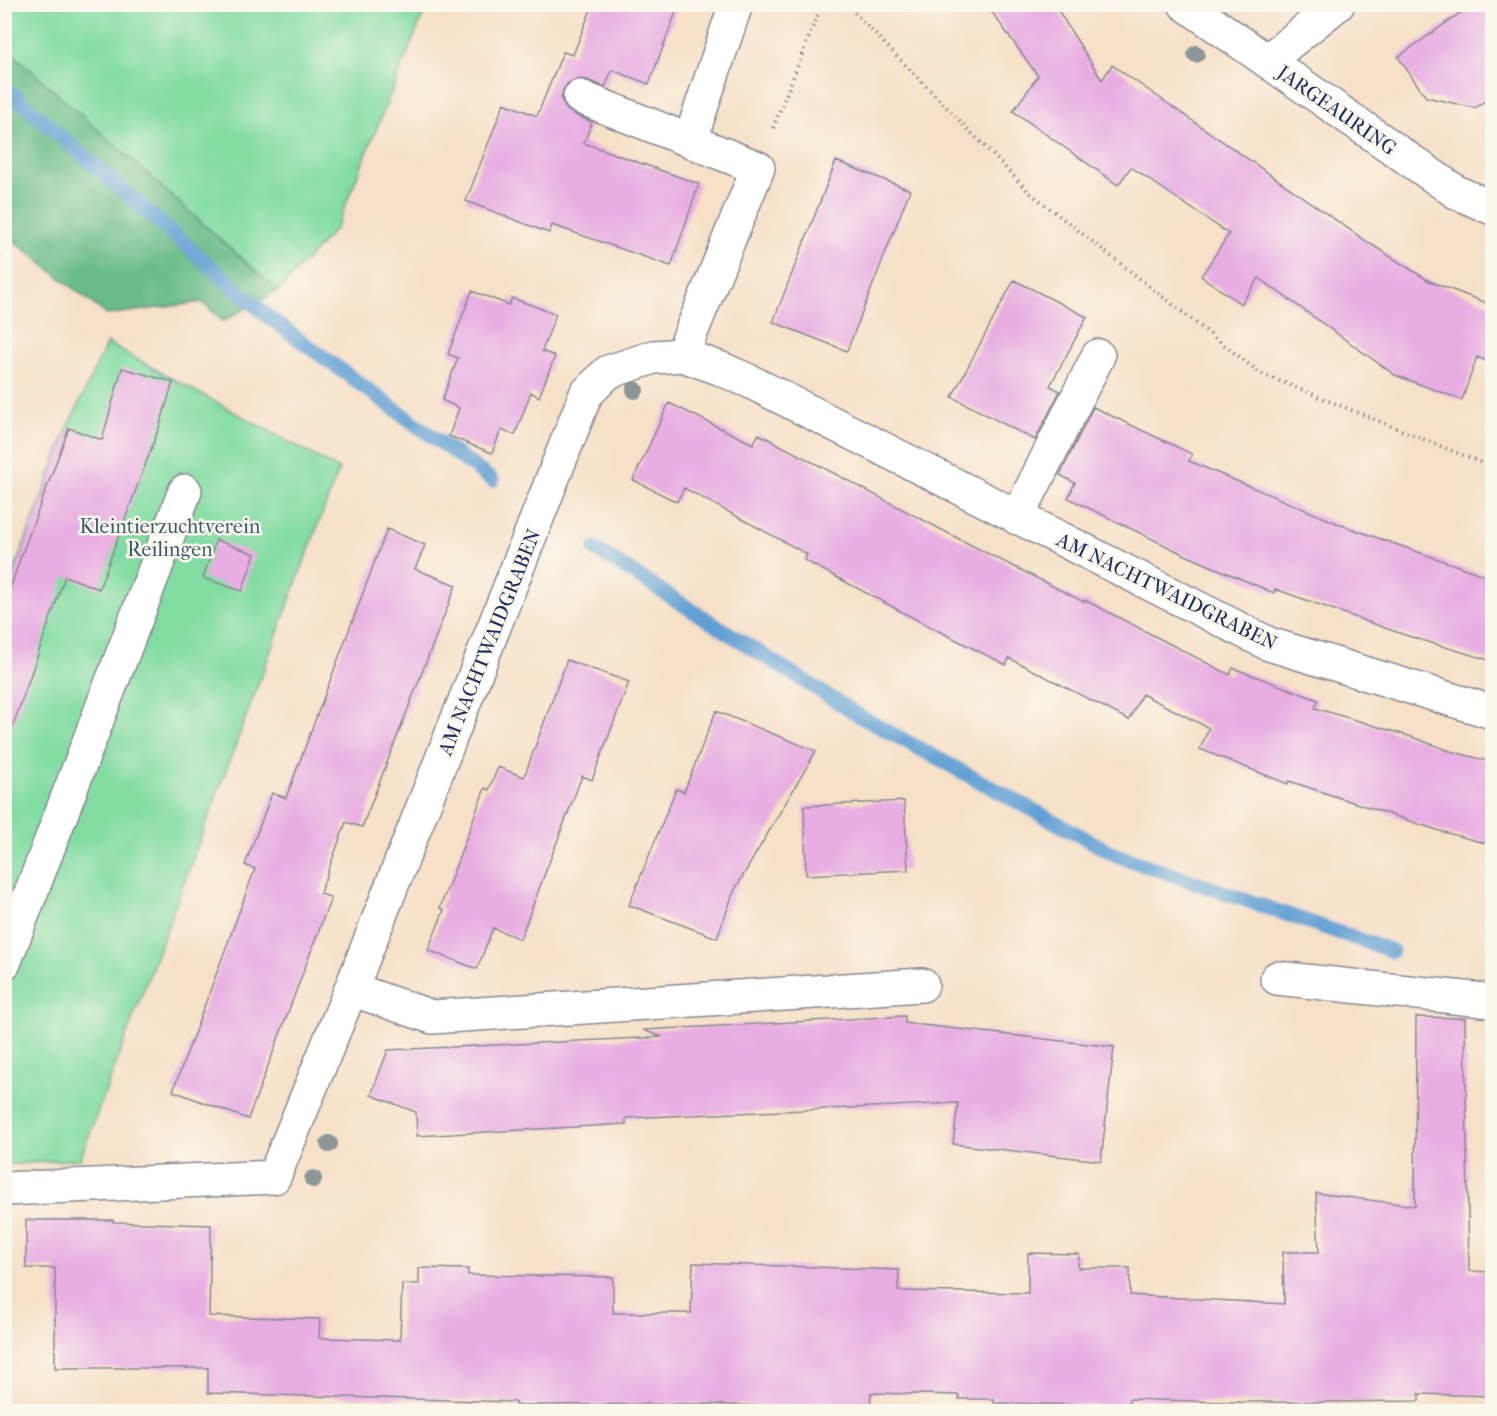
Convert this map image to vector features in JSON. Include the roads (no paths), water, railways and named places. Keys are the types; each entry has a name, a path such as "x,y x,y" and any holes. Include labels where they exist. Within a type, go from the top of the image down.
{"street":[{"path":"690,141 736,4"},
{"name":"JARGEAURING","path":"1185,4 1456,192 1492,208"},
{"path":"1267,61 1338,4"},
{"path":"580,97 758,168 682,355"},
{"name":"AM NACHTWAIDGRABEN","path":"4,1189 274,1177 351,989 586,394 608,372 654,357 682,355 749,381 1269,644 1492,712"},
{"path":"1017,518 1098,356"},
{"path":"4,963 185,491"},
{"path":"1277,978 1492,1001"},
{"path":"351,989 432,1017 922,985"}],"waterway":[{"path":"4,87 271,319 492,480"},
{"path":"595,549 863,718 1116,855 1392,951"}],"park label":[{"name":"Kleintierzuchtverein Reilingen","path":"170,538"}]}
